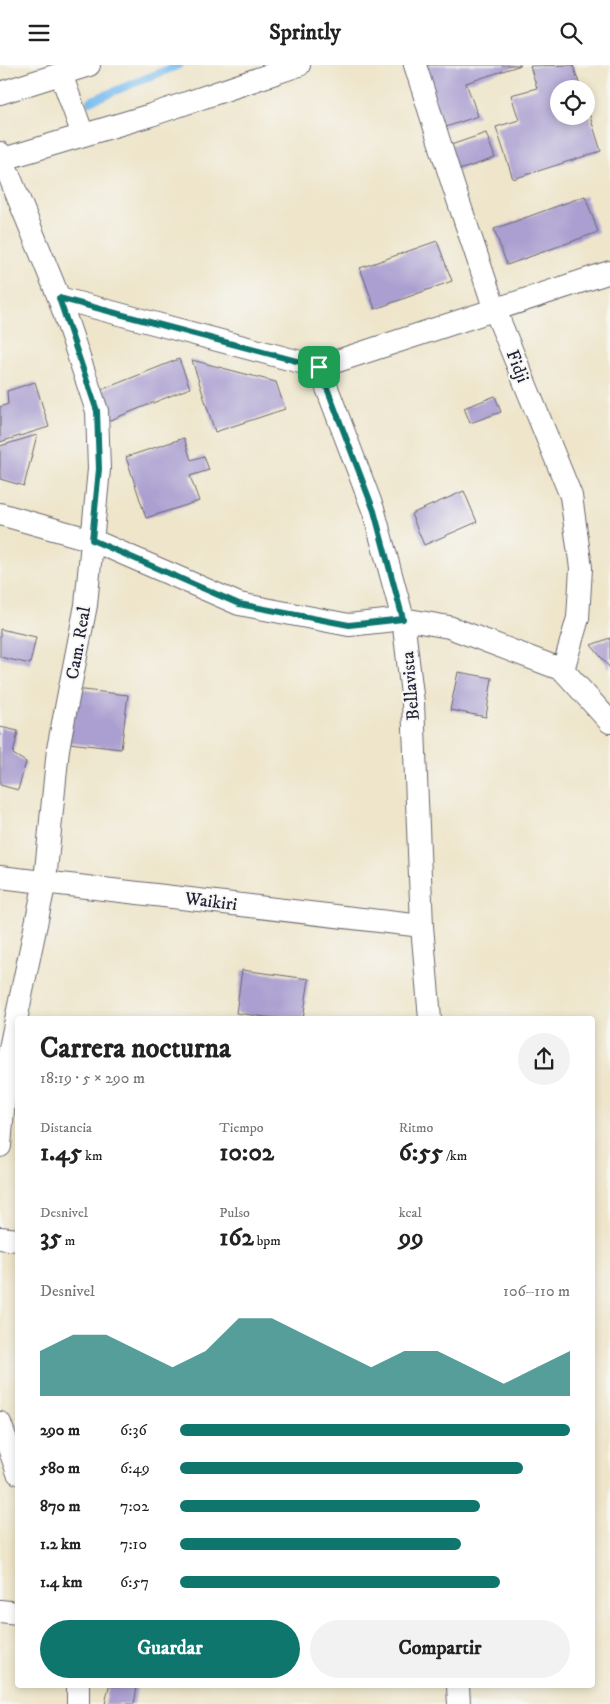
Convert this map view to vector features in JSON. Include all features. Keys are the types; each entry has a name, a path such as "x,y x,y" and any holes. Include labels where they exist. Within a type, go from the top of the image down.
{"street":[{"path":"0,93 89,65"},
{"path":"1,157 151,115 299,65"},
{"name":"Fidji","path":"415,65 495,310 571,496 581,568 578,619 563,670"},
{"path":"61,73 84,135"},
{"name":"Cam. Real","path":"1,157 59,298 97,411 99,469 86,605 58,749 45,881 18,1016"},
{"path":"59,298 319,367 610,272"},
{"name":"Bellavista","path":"319,367 374,511 403,619 413,703 422,926 430,1016"},
{"path":"0,514 92,540 239,604 349,625 403,619 449,627 563,670 610,722"},
{"name":"Waikiri","path":"0,877 422,926"},
{"name":"Cam. Real","path":"0,1146 8,1064 15,1029"},
{"path":"0,1238 15,1240"},
{"path":"7,1428 15,1461"},
{"path":"0,1611 15,1613"},
{"path":"78,1688 78,1704"},
{"path":"458,1688 459,1704"}],"building":[{"path":"422,65 521,65 466,83 478,116 443,128"},
{"path":"573,65 578,80 550,80 550,125 593,125 601,151 513,179 496,127 519,120 511,95 537,88 530,66"},
{"path":"486,133 495,158 456,171 448,146"},
{"path":"585,196 598,232 507,265 494,229"},
{"path":"437,241 452,281 375,309 360,268"},
{"path":"179,359 190,388 108,421 96,392"},
{"path":"192,360 276,382 285,409 215,432"},
{"path":"35,382 49,427 0,442 0,407 8,404 7,391"},
{"path":"495,396 501,412 470,423 464,408"},
{"path":"37,435 24,486 0,479 0,446"},
{"path":"184,438 191,460 204,456 209,470 190,476 199,501 146,518 126,457"},
{"path":"464,491 477,522 424,545 411,514"},
{"path":"0,629 36,637 30,664 0,657"},
{"path":"610,638 610,668 591,645"},
{"path":"458,672 492,678 486,717 450,710"},
{"path":"75,689 128,695 121,749 69,743"},
{"path":"0,727 18,731 13,754 26,762 18,790 0,785"},
{"path":"242,970 309,979 303,1016 258,1016 236,1013"},
{"path":"109,1688 137,1688 134,1704 105,1704"}],"waterway":[{"path":"90,101 179,65"}],"route":[{"path":"59,298 319,367 374,511 403,619 349,625 239,604 92,540 99,469 97,411 59,298"}]}
